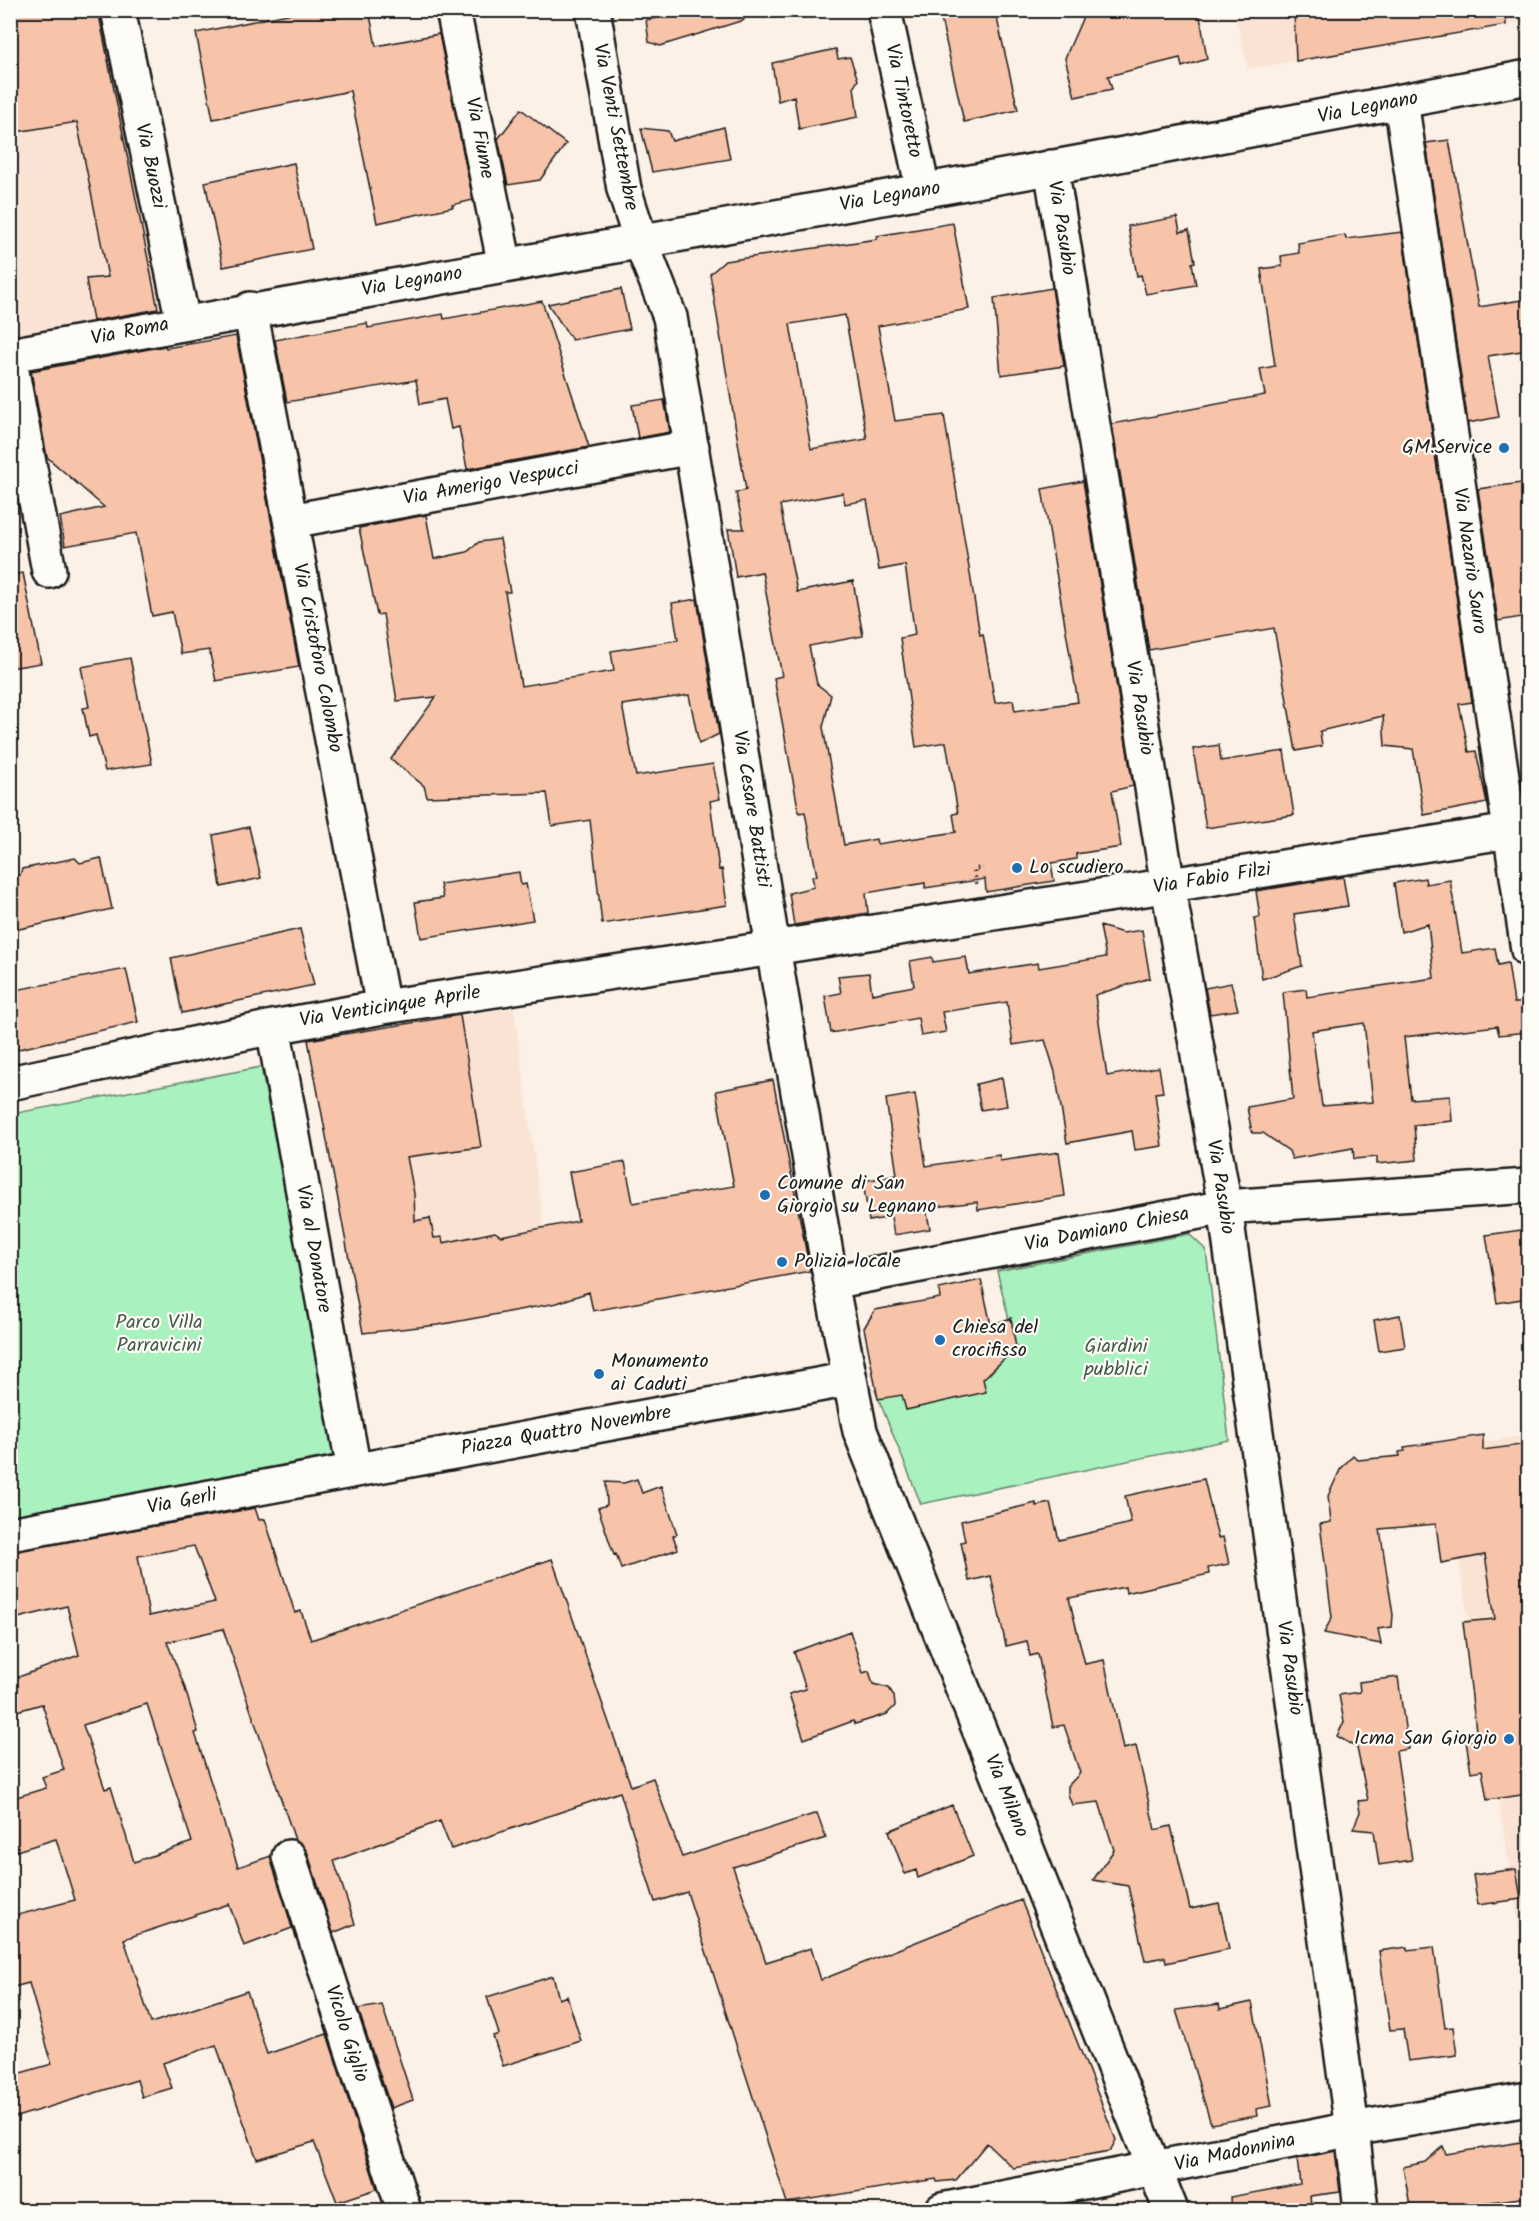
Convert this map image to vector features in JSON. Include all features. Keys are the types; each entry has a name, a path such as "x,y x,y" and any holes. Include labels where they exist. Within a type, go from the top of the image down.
{"street":[{"name":"Via Buozzi","path":"118,10 183,322"},
{"name":"Via Fiume","path":"453,10 505,267"},
{"name":"Via Venti Settembre","path":"593,10 624,189 641,242"},
{"name":"Via Tintoretto","path":"884,10 923,190"},
{"name":"Via Legnano","path":"250,309 505,267 1528,77"},
{"name":"Via Nazario Sauro","path":"1401,101 1528,950"},
{"name":"Via Pasubio","path":"1051,167 1168,886 1225,1207 1352,2129 1361,2211"},
{"name":"Via Cesare Battisti","path":"641,242 670,317 773,948 850,1379"},
{"name":"Via Roma","path":"10,355 250,309"},
{"name":"Via Cristoforo Colombo","path":"250,309 383,1007"},
{"path":"10,361 49,571"},
{"name":"Via Amerigo Vespucci","path":"291,521 692,447"},
{"name":"Via Fabio Filzi","path":"773,948 1509,831"},
{"name":"Via Venticinque Aprile","path":"10,1083 273,1027 383,1007 773,948"},
{"name":"Via al Donatore","path":"273,1027 354,1470"},
{"name":"Via Damiano Chiesa","path":"831,1282 1225,1207 1528,1186"},
{"name":"Piazza Quattro Novembre","path":"354,1470 850,1379"},
{"name":"Via Milano","path":"850,1379 860,1431 1171,2211"},
{"name":"Via Gerli","path":"10,1534 354,1470"},
{"name":"Vicolo Giglio","path":"289,1857 404,2211"},
{"name":"Via Madonnina","path":"942,2211 1352,2129 1528,2099"}],"shaded area":[{"path":"1528,10 1528,21 1248,69 1234,11"},
{"path":"11,11 111,11 174,314 11,345"},
{"path":"514,1008 544,1228 558,1302 363,1333 308,1040"},
{"name":"Icma San Giorgio","path":"1528,1435 1528,1965 1525,1965 1441,1449"}],"green space":[{"name":"Parco Villa Parravicini","path":"261,1067 335,1455 11,1516 11,1114"},
{"name":"Giardini pubblici","path":"1189,1234 1206,1250 1229,1440 921,1504 875,1390 990,1374 1015,1344 997,1271"}],"building":[{"path":"10,10 98,10 158,309 93,321 86,279 108,277 77,122 10,133"},
{"path":"307,10 369,10 376,46 439,34 473,200 452,205 453,207 377,223 350,91 213,119 196,33"},
{"path":"698,10 742,10 744,20 660,46 649,42 646,20"},
{"path":"939,10 995,10 1018,110 964,122"},
{"path":"1086,10 1199,10 1207,59 1182,67 1180,58 1108,76 1112,89 1075,97 1065,58"},
{"path":"1294,10 1505,10 1506,25 1296,61"},
{"path":"836,49 838,59 850,57 858,80 854,87 858,117 799,129 794,96 778,101 772,63"},
{"path":"521,109 566,144 540,180 508,185 498,139"},
{"path":"724,127 730,159 652,172 641,128 668,131 672,141"},
{"path":"1449,140 1479,307 1528,299 1528,350 1488,356 1499,417 1468,423 1426,143"},
{"path":"294,163 312,249 223,267 205,182"},
{"path":"1177,217 1180,232 1189,230 1195,262 1192,263 1196,285 1146,294 1141,275 1137,276 1128,226"},
{"path":"953,223 969,309 878,326 895,421 944,415 980,635 983,634 995,703 1013,700 1015,711 1078,702 1042,489 1083,481 1133,786 1112,791 1121,847 1076,854 1076,859 1051,863 1054,881 986,892 985,879 925,888 925,883 866,893 868,913 794,925 789,893 814,887 812,876 817,876 805,812 799,813 774,678 782,676 762,572 736,577 728,529 744,529 736,493 746,490 710,274 725,261 877,239 877,236","holes":["845,315 867,439 811,449 790,324","843,493 845,504 867,500 879,570 905,565 915,635 900,638 916,747 946,742 958,813 953,814 956,832 877,844 876,839 844,845 823,727 831,695 817,684 809,646 863,636 853,581 797,592 780,505"]},
{"path":"1402,232 1472,702 1459,704 1469,752 1476,751 1487,803 1424,815 1413,749 1385,746 1383,716 1320,731 1322,746 1296,751 1274,628 1149,650 1112,424 1265,395 1260,369 1275,366 1261,269 1282,266 1281,256 1299,253 1298,243 1345,235 1346,239"},
{"path":"1052,288 1064,366 1001,375 994,298"},
{"path":"621,289 630,329 572,340 548,304"},
{"path":"542,301 589,447 467,469 459,427 451,429 445,399 420,404 416,380 287,402 275,340 367,323 368,328 443,314 444,319"},
{"path":"236,336 299,667 216,681 209,650 181,654 172,612 152,616 136,533 65,546 60,517 104,507 47,457 31,371 165,346 166,348"},
{"path":"664,400 670,432 638,438 632,405"},
{"path":"1528,482 1528,585 1524,586 1528,616 1498,621 1478,489"},
{"path":"426,515 434,559 467,552 479,542 500,539 510,592 505,592 521,686 614,671 611,651 678,640 672,603 697,599 719,734 699,744 689,695 622,705 636,776 713,764 720,799 710,801 719,870 722,869 727,905 602,924 590,820 552,826 547,793 427,797 424,786 391,759 436,697 397,701 383,614 377,615 359,528"},
{"path":"23,573 41,663 10,668 10,575"},
{"path":"130,658 152,764 105,771 96,735 89,737 83,708 89,707 81,667"},
{"path":"1219,745 1221,761 1284,751 1294,815 1206,828 1193,749"},
{"path":"249,827 261,878 221,887 213,835"},
{"path":"75,858 80,863 101,858 112,909 10,931 10,877 20,875 22,869"},
{"path":"519,872 521,885 526,884 533,920 421,938 415,902 443,898 440,884"},
{"path":"1343,877 1348,906 1294,914 1302,966 1262,979 1254,918 1260,917 1256,891"},
{"path":"1425,878 1426,884 1450,880 1462,953 1495,948 1498,965 1508,963 1514,1003 1524,1003 1527,1032 1499,1035 1497,1026 1404,1037 1411,1099 1450,1096 1452,1121 1414,1125 1417,1160 1377,1164 1377,1157 1354,1159 1353,1148 1292,1159 1289,1151 1263,1133 1252,1133 1247,1107 1293,1099 1283,992 1306,989 1307,997 1434,978 1428,924 1401,932 1394,883","holes":["1364,1023 1373,1102 1322,1106 1312,1031"]},
{"path":"1100,926 1123,933 1142,930 1150,978 1095,995 1107,1076 1159,1067 1163,1092 1155,1093 1162,1146 1135,1150 1132,1131 1067,1143 1055,1072 1045,1040 1013,1045 1007,1002 942,1012 946,1032 921,1036 918,1018 831,1033 825,996 841,993 838,976 869,973 872,994 914,986 910,961 932,957 933,962 966,957 969,974 1038,963 1039,968 1106,957"},
{"path":"300,929 314,985 182,1013 171,958"},
{"path":"126,969 138,1022 10,1051 10,991"},
{"path":"1231,983 1238,1010 1210,1014 1205,988"},
{"path":"460,1015 481,1147 407,1157 414,1193 415,1221 430,1218 434,1238 442,1237 443,1243 495,1232 501,1236 578,1221 569,1172 625,1162 633,1203 734,1186 716,1091 773,1080 810,1271 593,1311 589,1292 557,1303 438,1325 363,1333 308,1040"},
{"path":"1002,1078 1007,1106 981,1110 976,1084"},
{"path":"915,1094 926,1166 999,1155 1000,1161 1059,1152 1065,1196 978,1210 977,1202 926,1208 930,1229 894,1235 891,1217 869,1221 863,1181 897,1175 886,1099"},
{"path":"1528,1229 1528,1298 1497,1303 1486,1235"},
{"name":"Chiesa del crocifisso","path":"981,1280 991,1325 1011,1318 1016,1348 983,1379 986,1392 906,1410 902,1395 878,1399 864,1328 875,1310 940,1298 939,1289"},
{"path":"1400,1315 1405,1347 1379,1351 1374,1320"},
{"path":"1483,1435 1483,1450 1528,1444 1528,1794 1487,1800 1482,1770 1471,1772 1466,1741 1477,1739 1463,1622 1495,1619 1485,1555 1441,1563 1436,1524 1380,1529 1393,1615 1392,1627 1378,1629 1381,1644 1324,1633 1332,1617 1320,1524 1331,1522 1328,1496 1340,1470 1353,1455 1358,1460 1400,1456 1399,1452 1405,1451 1404,1447"},
{"path":"637,1479 642,1493 661,1486 677,1534 673,1536 678,1549 621,1569 598,1508 607,1505 606,1482 624,1483"},
{"path":"1204,1479 1218,1538 1223,1537 1229,1564 1208,1568 1209,1574 1126,1593 1125,1587 1069,1598 1085,1664 1104,1660 1123,1749 1136,1746 1155,1830 1171,1826 1190,1909 1219,1903 1229,1949 1166,1963 1165,1957 1145,1961 1128,1886 1093,1880 1114,1850 1099,1802 1072,1805 1068,1786 1080,1773 1064,1725 1053,1727 1038,1654 1030,1656 1027,1641 1006,1646 991,1576 969,1581 961,1542 965,1541 961,1521 1036,1503 1036,1506 1050,1503 1059,1540 1131,1523 1125,1496"},
{"path":"255,1508 259,1520 265,1519 295,1613 301,1611 311,1640 552,1559 631,1786 653,1778 682,1857 817,1813 826,1838 733,1867 766,1962 811,1948 821,1980 1021,1900 1116,2140 1110,2151 1013,2168 987,2143 956,2180 937,2182 936,2179 787,2203 687,1892 655,1902 620,1792 451,1849 440,1821 334,1861 355,1924 333,1933 307,1851 295,1840 223,1629 167,1642 184,1685 198,1732 195,1733 238,1867 271,1856 292,1928 244,1946 229,1904 124,1939 151,2023 247,1991 267,2054 327,2034 377,2189 337,2202 314,2142 257,2159 216,2045 163,2063 172,2088 142,2097 137,2080 10,2119 10,2076 52,2064 29,1983 10,1988 10,1917 75,1900 56,1839 10,1853 10,1799 46,1788 42,1777 64,1770 42,1704 10,1713 10,1680 79,1655 67,1606 10,1620 10,1552","holes":["194,1546 215,1602 149,1616 138,1556","147,1704 192,1842 134,1862 111,1787 105,1789 83,1725"]},
{"path":"850,1631 863,1673 869,1671 873,1684 889,1688 894,1696 895,1706 887,1714 855,1724 853,1721 804,1739 789,1694 806,1689 794,1652"},
{"path":"1398,1677 1408,1749 1396,1751 1412,1860 1379,1865 1374,1831 1353,1829 1360,1812 1358,1801 1368,1800 1357,1748 1337,1736 1344,1722 1339,1695 1360,1692 1359,1682"},
{"path":"952,1805 973,1856 918,1878 916,1870 905,1874 889,1831"},
{"path":"1516,1869 1521,1899 1478,1905 1473,1875"},
{"path":"1407,1947 1407,1950 1434,1947 1445,2028 1453,2027 1457,2055 1408,2061 1403,2029 1390,2030 1379,1951"},
{"path":"553,1976 559,1999 567,1996 581,2041 503,2066 493,2036 499,2034 487,1997"},
{"path":"1252,2002 1272,2106 1256,2109 1257,2116 1211,2124 1176,2010 1219,2004 1220,2009"},
{"path":"382,2005 413,2100 391,2108 358,2009"},
{"path":"1528,2141 1528,2197 1476,2204 1478,2211 1411,2211 1403,2167 1425,2162 1443,2146 1446,2154"},
{"path":"1335,2151 1340,2192 1310,2196 1312,2211 1231,2211 1230,2197 1300,2184 1297,2159"}],"place":[{"name":"GM.Service","path":"1504,448"},
{"name":"Lo scudiero","path":"1017,868"},
{"name":"Comune di San Giorgio su Legnano","path":"765,1195"},
{"name":"Polizia locale","path":"782,1262"},
{"name":"Chiesa del crocifisso","path":"940,1340"},
{"name":"Monumento ai Caduti","path":"599,1374"},
{"name":"Icma San Giorgio","path":"1509,1739"}]}
